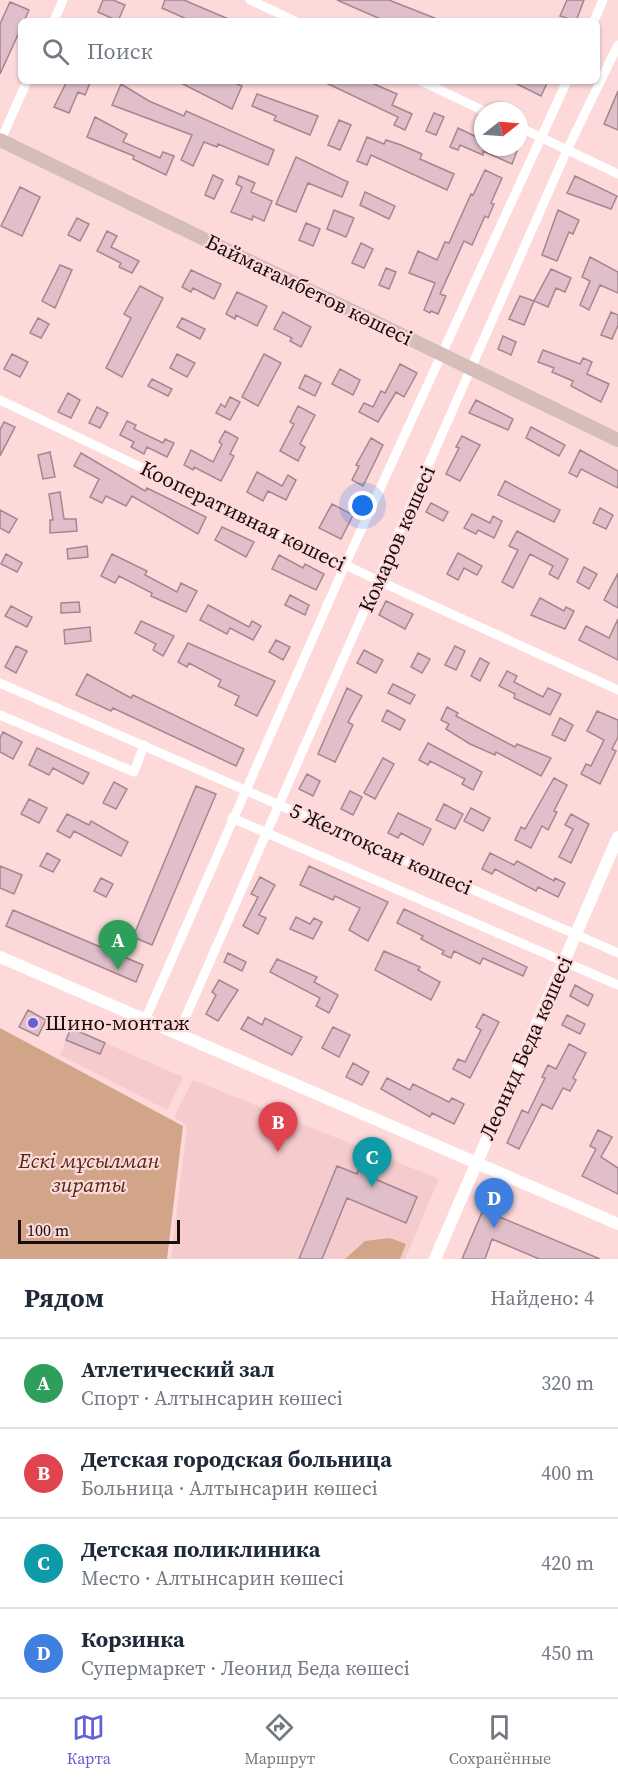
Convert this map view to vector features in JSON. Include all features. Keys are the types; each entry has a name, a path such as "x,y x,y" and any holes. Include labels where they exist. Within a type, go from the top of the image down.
{"main road":[{"name":"Баймағамбетов көшесі","path":"0,140 618,440"}],"street":[{"path":"55,18 63,0"},
{"path":"250,0 289,18"},
{"path":"595,18 603,0"},
{"name":"Комаров көшесі","path":"600,82 618,45"},
{"path":"0,140 26,84"},
{"path":"427,84 474,106"},
{"name":"Комаров көшесі","path":"145,1020 345,565 566,84"},
{"name":"Комаров көшесі","path":"178,1035 265,832 379,581 567,150 599,84"},
{"path":"528,132 618,174"},
{"name":"Кооперативная көшесі","path":"0,400 379,581 618,690"},
{"name":"5 Желтоқсан көшесі","path":"0,684 618,953"},
{"path":"0,715 134,772 144,745"},
{"name":"5 Желтоқсан көшесі","path":"232,818 618,985"},
{"name":"Леонид Беда көшесі","path":"435,1259 474,1164 618,837"},
{"path":"0,957 474,1164 618,1224"}],"shaded area":[{"path":"66,1040 100,1054 105,1043 183,1077 167,1110 60,1055"},
{"path":"193,1080 439,1179 405,1259 171,1259 187,1126 174,1117"}],"green space":[{"name":"Ескі мұсылман зираты","path":"0,1028 183,1126 167,1259 0,1259"},
{"path":"390,1238 406,1244 400,1259 345,1259 365,1241"}],"building":[{"path":"103,0 113,0 125,5 119,18 111,18 98,12"},
{"path":"165,0 184,0 226,18 184,18 162,8"},
{"path":"337,0 389,0 434,18 378,18"},
{"path":"567,0 584,0 577,18 560,16"},
{"path":"10,2 29,10 25,18 18,18 18,35 0,74 0,24"},
{"path":"66,84 90,84 85,95 78,92 69,113 54,107"},
{"path":"121,84 149,101 184,116 186,111 274,150 268,165 218,144 217,147 204,142 193,166 181,160 192,135 112,105"},
{"path":"183,84 237,84 242,86 232,109"},
{"path":"328,84 374,84 397,94 392,105 412,114 405,130 394,125 398,117"},
{"path":"517,84 547,84 541,96"},
{"path":"618,91 618,130 604,124"},
{"path":"257,94 318,116 310,135 274,120 276,116 252,106"},
{"path":"434,113 444,117 436,135 426,131"},
{"path":"95,117 127,134 123,142 160,158 163,152 174,156 166,175 133,159 134,156 87,137"},
{"path":"339,120 351,125 340,150 328,145"},
{"path":"458,128 474,136 474,151 460,145 458,150 450,147"},
{"path":"367,137 384,144 386,140 401,145 422,154 420,159 454,174 447,190 371,155 367,165 357,161"},
{"path":"494,156 515,156 512,164"},
{"path":"296,157 348,182 342,197 308,183 296,212 276,204"},
{"path":"485,170 502,178 491,203 494,204 488,218 485,216 472,245 464,241 440,294 446,296 438,314 431,311 430,313 424,310 435,283 409,273 418,251 437,260 445,242 449,243 471,194 473,195"},
{"path":"213,175 223,180 214,199 205,195"},
{"path":"239,176 255,183 251,192 272,201 264,221 253,216 252,220 231,212 242,187 236,184"},
{"path":"575,176 617,196 611,209 567,193"},
{"path":"20,187 40,197 22,236 1,226"},
{"path":"365,192 395,206 389,219 360,205"},
{"path":"334,210 354,218 346,237 327,229"},
{"path":"558,210 579,220 573,234 569,232 557,261 542,255"},
{"path":"77,218 89,224 80,241 68,235"},
{"path":"306,223 320,229 313,246 299,240"},
{"path":"107,231 117,236 111,247 139,261 132,273 119,267 121,263 97,251"},
{"path":"361,243 373,249 364,268 352,263"},
{"path":"590,257 618,272 618,293 600,285 589,310 580,305 590,281 582,277"},
{"path":"60,265 72,270 55,308 42,301"},
{"path":"386,268 396,272 389,289 379,285"},
{"path":"551,269 571,278 565,292 556,288 548,307 534,301"},
{"path":"191,270 221,284 214,299 193,288 191,292 182,287"},
{"path":"140,286 163,298 122,377 106,368 131,318 124,314"},
{"path":"237,292 267,306 257,326 236,315 235,319 226,314"},
{"path":"520,296 534,301 524,325 509,319"},
{"path":"283,312 311,327 301,347 290,341 292,338 274,329"},
{"path":"611,312 618,315 618,325 612,339 601,335"},
{"path":"38,318 49,324 41,338 30,333"},
{"path":"182,318 205,329 200,339 177,327"},
{"path":"503,336 516,342 511,355 498,349"},
{"path":"543,350 580,364 583,358 592,362 587,374 609,384 601,402 571,386 573,381 552,372 554,368 538,362"},
{"path":"12,354 28,362 20,377 4,369"},
{"path":"177,354 195,363 187,377 170,368"},
{"path":"264,354 281,363 258,406 242,397"},
{"path":"400,364 417,373 404,397 396,392 378,422 359,412 364,403 373,407 381,391 385,393"},
{"path":"340,369 360,380 353,395 332,384"},
{"path":"305,375 321,383 315,396 299,388"},
{"path":"152,379 172,389 168,396 148,386"},
{"path":"68,393 80,400 71,418 58,412"},
{"path":"230,397 240,402 230,420 216,413 221,404 225,407"},
{"path":"476,400 513,419 508,430 469,413"},
{"path":"298,406 315,415 300,444 305,447 298,461 280,451 294,424 290,422"},
{"path":"97,407 108,413 100,428 89,423"},
{"path":"127,421 136,425 134,429 163,443 165,439 174,443 167,457 147,447 144,454 131,447 134,442 120,435"},
{"path":"4,422 15,427 0,456 0,430"},
{"path":"531,427 565,445 559,456 526,438"},
{"path":"225,431 238,438 230,454 234,456 221,481 194,467 193,470 184,465 191,450 213,462 222,444 219,442"},
{"path":"462,436 480,445 460,481 446,474 459,448 456,447"},
{"path":"371,438 383,445 363,486 352,480 359,466 356,465"},
{"path":"580,450 618,471 618,488 581,469 577,477 569,473"},
{"path":"50,452 55,477 43,479 38,455"},
{"path":"81,453 145,491 147,488 206,517 198,534 132,496 126,506 106,496 102,503 90,497 99,479 74,466"},
{"path":"257,472 282,486 288,475 296,480 286,500 268,491 263,501 247,492"},
{"path":"505,481 560,510 554,522 498,495"},
{"path":"60,492 64,519 76,519 77,531 50,533 50,520 53,520 49,494"},
{"path":"431,503 448,512 443,521 426,512"},
{"path":"332,504 353,515 341,539 319,528"},
{"path":"600,508 613,515 606,529 593,523"},
{"path":"0,510 17,519 9,533 0,528"},
{"path":"472,514 490,523 493,516 502,521 494,538 478,530 476,534 464,528"},
{"path":"222,527 254,542 246,557 215,540"},
{"path":"517,531 568,559 558,579 549,574 553,566 530,554 513,588 502,582 518,550 509,546"},
{"path":"87,546 88,557 68,559 67,549"},
{"path":"458,553 482,566 477,575 464,568 458,580 447,574"},
{"path":"6,554 22,563 17,572 1,564"},
{"path":"112,554 147,571 145,575 177,592 181,583 197,591 186,612 151,596 152,593 119,576 115,583 101,576"},
{"path":"279,555 303,568 305,564 324,574 316,590 272,569"},
{"path":"584,567 597,574 589,589 577,582"},
{"path":"618,573 618,608 604,600"},
{"path":"290,595 309,605 305,615 285,605"},
{"path":"540,598 564,611 566,607 574,611 565,629 531,615"},
{"path":"386,601 413,614 405,629 379,615"},
{"path":"79,602 80,612 61,613 61,603"},
{"path":"208,605 249,627 252,621 261,626 253,640 230,628 227,634 200,620"},
{"path":"11,606 32,617 27,627 5,616"},
{"path":"618,619 618,660 579,640 586,626 609,638"},
{"path":"141,621 174,636 163,656 153,650 156,644 135,633"},
{"path":"90,627 91,641 65,644 64,630"},
{"path":"276,640 290,647 283,660 269,652"},
{"path":"188,643 275,681 257,716 235,705 239,696 218,686 221,680 189,663 187,667 178,662"},
{"path":"16,646 27,651 16,673 5,667"},
{"path":"455,646 465,651 456,670 445,665"},
{"path":"364,650 383,660 376,673 357,663"},
{"path":"418,653 430,659 422,673 411,667"},
{"path":"480,658 489,663 480,681 471,676"},
{"path":"507,671 517,676 514,682 543,697 548,688 561,694 550,715 514,698 515,694 499,686"},
{"path":"87,674 131,698 133,695 244,749 236,766 113,708 111,711 76,695"},
{"path":"393,684 415,695 410,704 388,693"},
{"path":"347,688 362,696 348,722 353,725 335,762 318,754"},
{"path":"447,707 458,713 456,716 515,747 517,744 551,758 541,776 496,752 495,755 470,744 446,729 449,724 441,720"},
{"path":"387,710 405,720 400,730 382,721"},
{"path":"597,711 618,720 618,737 612,749 616,751 600,784 581,774 586,764 591,766 604,740 587,731"},
{"path":"560,718 573,725 565,741 552,735"},
{"path":"3,732 22,742 13,759 0,752 0,738"},
{"path":"428,743 482,772 473,790 462,784 465,779 430,761 428,765 419,760"},
{"path":"37,748 89,773 83,784 53,768 49,775 29,765"},
{"path":"383,758 394,764 375,799 364,793"},
{"path":"307,774 320,781 313,796 299,789"},
{"path":"554,778 567,785 554,811 557,812 548,830 542,826 531,848 515,840 521,827 525,829"},
{"path":"114,782 127,789 116,809 103,803"},
{"path":"196,786 216,794 152,945 133,937"},
{"path":"350,791 362,797 353,815 341,809"},
{"path":"29,799 47,808 39,823 21,814"},
{"path":"444,804 463,814 455,829 436,820"},
{"path":"471,808 490,818 483,831 464,821"},
{"path":"398,813 431,829 423,845 401,833 398,838 388,833"},
{"path":"67,814 89,825 91,821 128,842 121,856 74,831 70,838 57,831"},
{"path":"571,814 589,824 571,863 559,857 573,829 565,825"},
{"path":"47,853 60,860 53,872 40,866"},
{"path":"490,853 514,865 517,861 554,881 555,878 565,883 558,897 538,887 536,891 495,869 492,874 482,869"},
{"path":"0,866 22,875 14,894 0,888"},
{"path":"309,866 388,902 368,941 349,930 360,908 335,896 333,900 300,885"},
{"path":"260,877 275,885 259,915 266,918 258,934 243,926 258,897 251,894"},
{"path":"101,878 113,884 106,897 94,891"},
{"path":"404,909 527,967 523,976 483,958 480,964 454,951 451,958 442,954 444,951 421,939 423,936 397,923"},
{"path":"13,910 143,965 136,982 6,926"},
{"path":"296,917 310,924 314,918 322,922 313,939 290,929"},
{"path":"384,951 420,967 418,970 440,982 431,1000 375,970"},
{"path":"228,953 246,962 242,971 224,962"},
{"path":"277,959 317,977 314,982 338,995 329,1013 316,1006 320,998 270,972"},
{"path":"219,980 238,990 218,1021 206,1014 216,995 212,992"},
{"path":"575,985 593,995 588,1006 570,996"},
{"name":"Шино-монтаж","path":"28,1010 46,1020 38,1036 19,1027"},
{"path":"483,1014 499,1022 470,1078 453,1069 458,1059 465,1062 481,1030 476,1027"},
{"path":"567,1015 585,1024 580,1034 562,1025"},
{"path":"248,1017 262,1025 265,1018 302,1037 292,1055 241,1029"},
{"path":"333,1027 350,1035 339,1057 322,1048"},
{"path":"71,1028 105,1043 100,1054 66,1040"},
{"path":"569,1044 586,1053 573,1078 576,1080 570,1091 563,1088 552,1109 542,1104 519,1149 507,1143 522,1110 528,1113 545,1078 542,1077 548,1065 556,1069"},
{"path":"353,1063 369,1072 362,1085 346,1077"},
{"path":"387,1078 410,1090 413,1084 449,1102 452,1098 464,1104 454,1124 432,1113 430,1117 381,1089"},
{"path":"598,1130 612,1137 601,1157 618,1168 618,1194 582,1176 596,1149 590,1146"},
{"path":"365,1153 376,1158 368,1176 417,1197 406,1223 347,1198 322,1259 299,1259 337,1166 357,1174"},
{"path":"483,1210 600,1259 539,1259 492,1239 485,1259 462,1259"}],"place":[{"name":"Атлетический зал","path":"118,970"},
{"name":"Шино-монтаж","path":"33,1023"},
{"name":"Детская городская больница","path":"278,1152"},
{"name":"Детская поликлиника","path":"372,1187"},
{"name":"Корзинка","path":"494,1228"}]}
